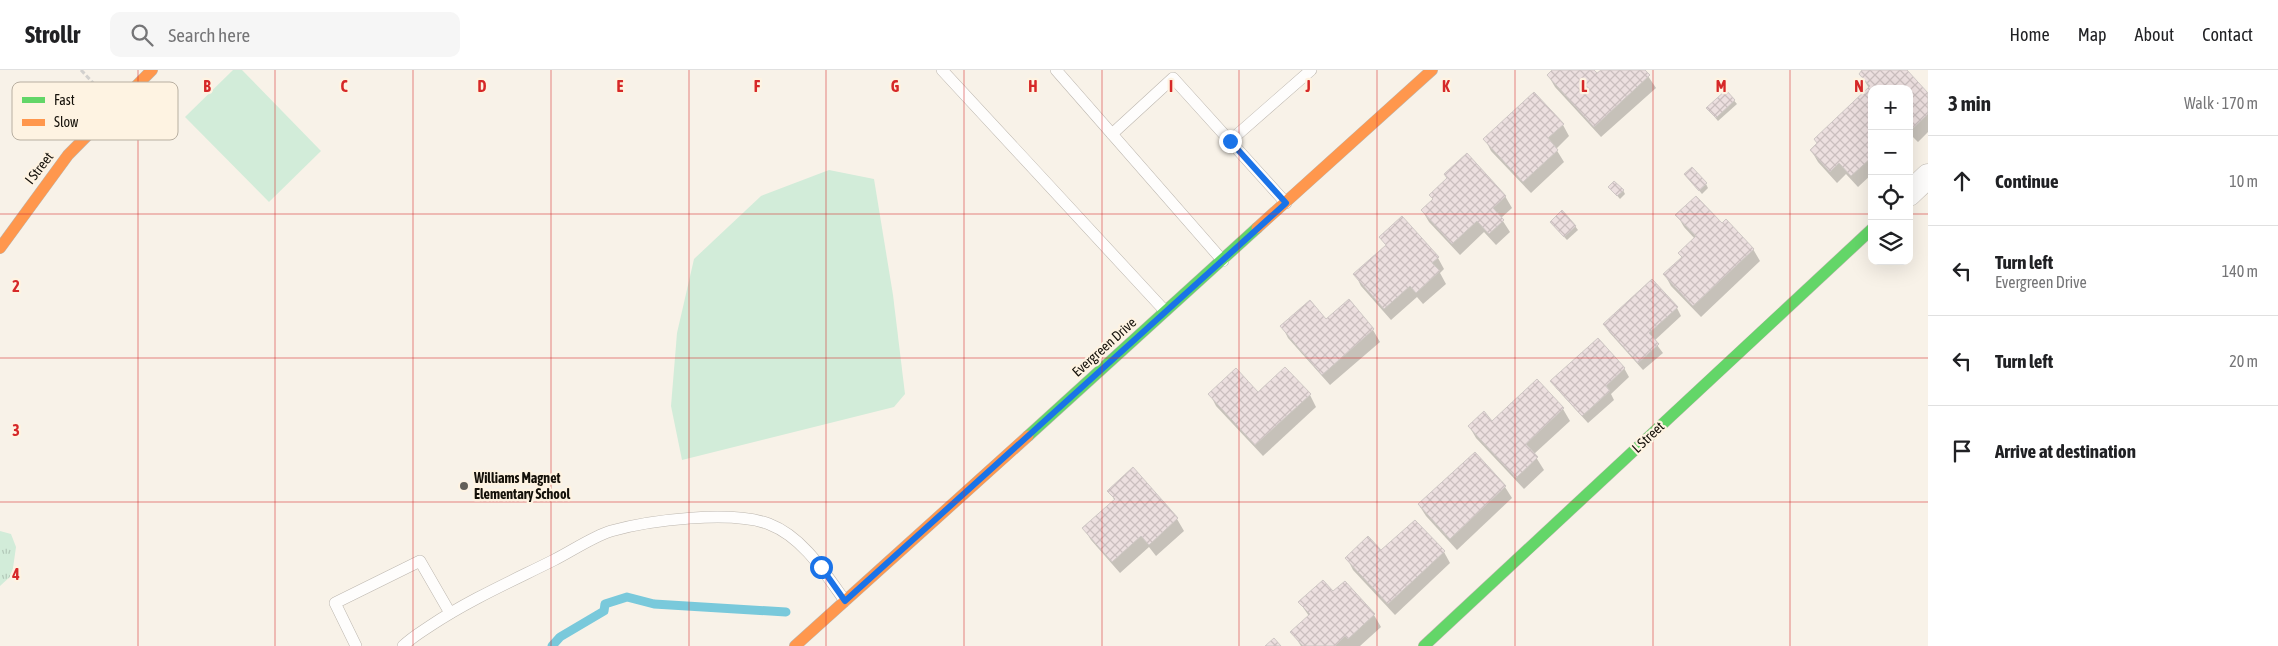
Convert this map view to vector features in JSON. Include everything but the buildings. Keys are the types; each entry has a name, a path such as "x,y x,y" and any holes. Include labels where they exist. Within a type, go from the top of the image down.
{"street":[{"name":"I Street","path":"140,82 152,70"},
{"name":"Evergreen Drive","path":"795,646 1432,70"},
{"name":"I Street","path":"0,248 45,184 82,140"},
{"path":"1913,190 1928,176"},
{"name":"L Street","path":"1424,646 1868,233"}],"lane":[{"path":"959,70 946,74 1166,312"},
{"path":"1056,70 1222,261"},
{"path":"1112,134 1182,70"},
{"path":"1230,141 1312,70"},
{"path":"1173,78 1286,203"},
{"path":"403,646 450,613 610,531 657,522 710,517 742,519 768,524 785,533 821,567 845,601"},
{"path":"356,646 335,604 420,560 450,613"}],"green space":[{"path":"233,70 242,70 321,151 269,202 185,117"},
{"path":"829,170 874,179 893,295 905,394 894,407 682,460 671,406 677,333 694,259 761,196"},
{"path":"0,531 11,534 16,547 12,575 0,586"}],"waterway":[{"path":"552,646 560,637 604,611 605,604 627,597 654,604 786,612"}],"traffic: fast":[{"path":"1028,436 1257,228"},
{"path":"1424,646 1868,233"}],"traffic: slow":[{"path":"140,82 152,70"},
{"path":"1257,228 1432,70"},
{"path":"0,248 68,155 83,140"},
{"path":"795,646 1028,436"}],"place":[{"name":"Williams Magnet Elementary School","path":"464,486"}],"route":[{"path":"821,567 845,601 1286,203 1230,141"}]}
